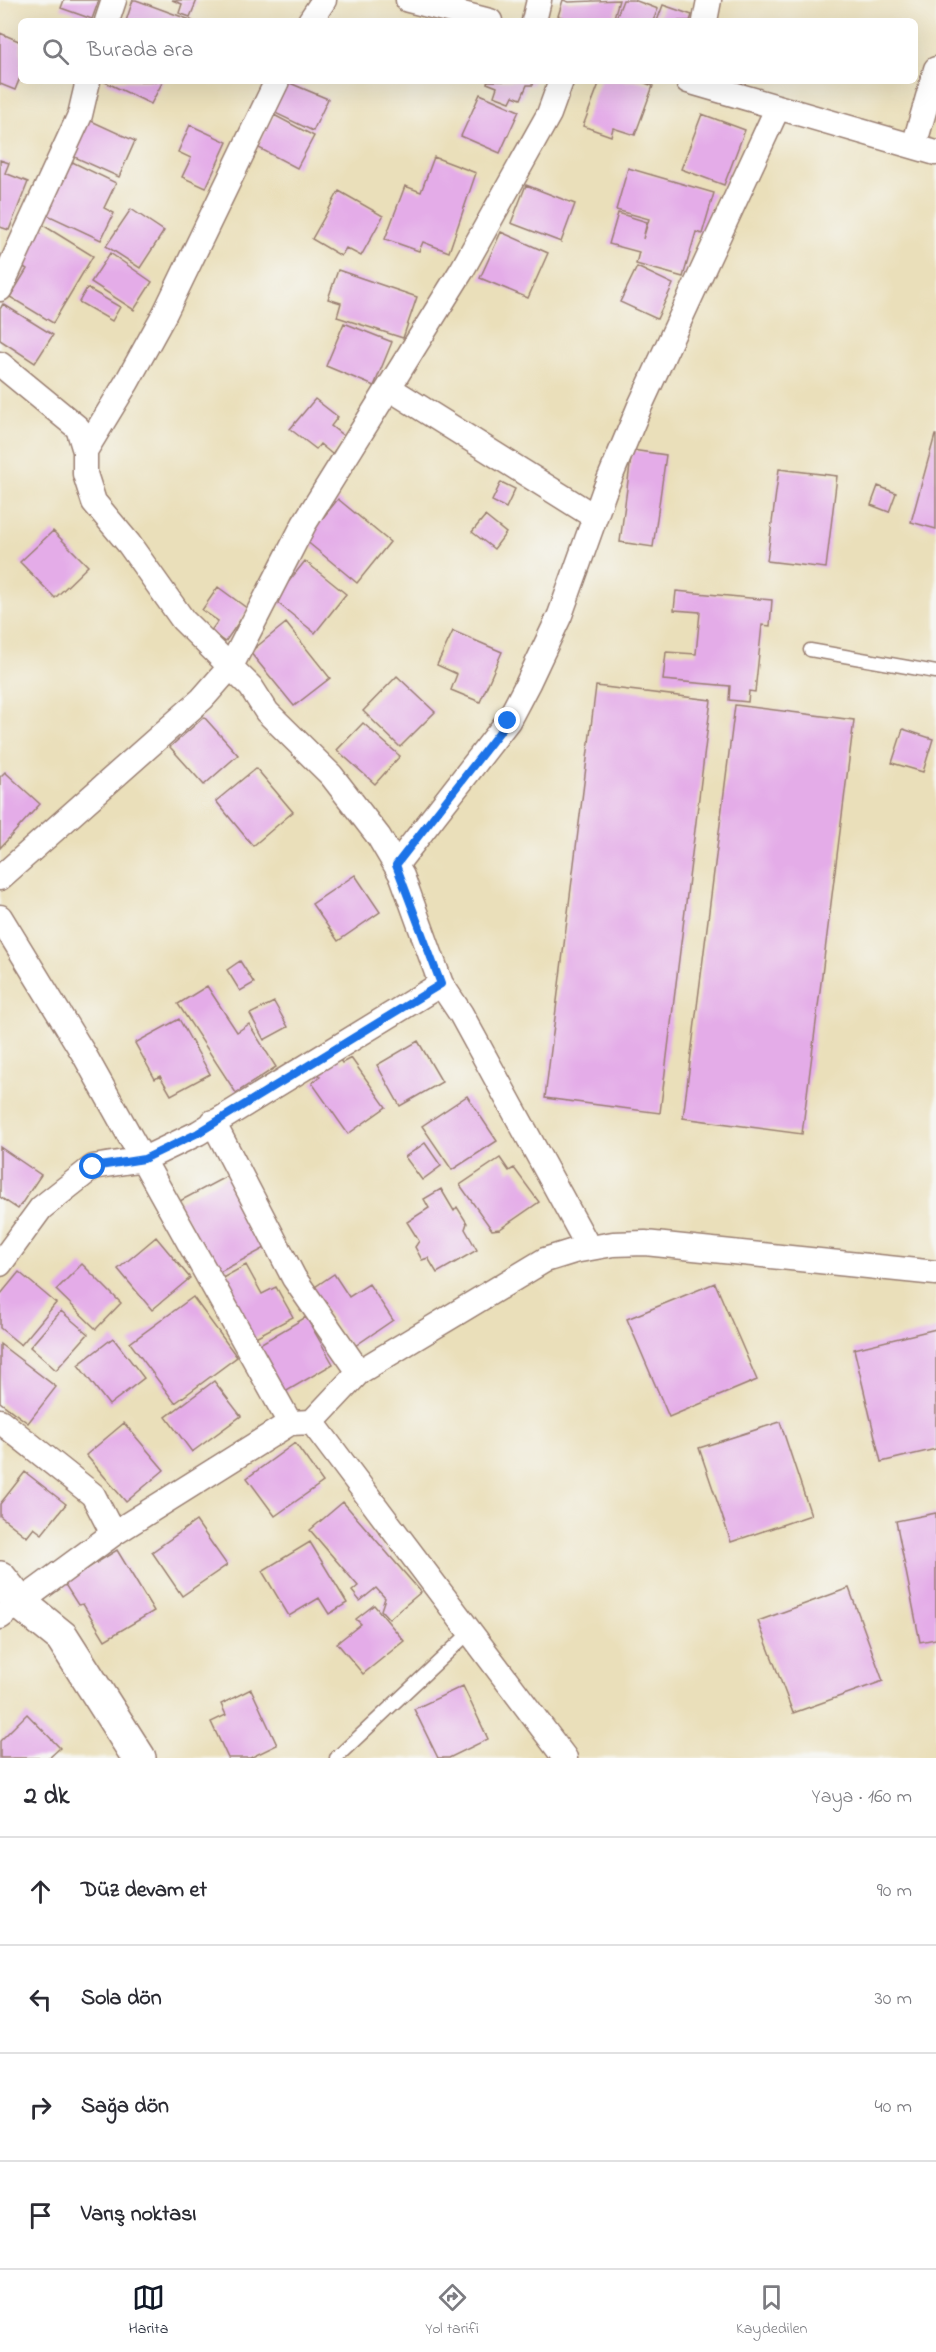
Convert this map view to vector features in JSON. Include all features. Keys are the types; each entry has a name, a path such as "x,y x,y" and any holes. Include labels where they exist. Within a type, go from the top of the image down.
{"street":[{"path":"108,18 114,0"},
{"path":"312,18 324,0"},
{"path":"408,0 478,18"},
{"path":"535,18 539,0"},
{"path":"706,18 709,0"},
{"path":"699,84 925,150 936,69"},
{"path":"0,289 80,115 87,84"},
{"path":"85,451 165,313 276,84"},
{"path":"0,878 202,699 231,666 304,524 462,270 549,114 560,84"},
{"path":"396,865 508,721 560,615 595,517 639,408 778,107"},
{"path":"0,363 78,428 85,451 85,474 94,501 129,544 183,620 231,666 251,687 267,712 331,775 379,837 396,865 441,984 461,1014 589,1248"},
{"path":"389,388 595,517"},
{"path":"0,917 85,1056 301,1423 471,1632 565,1758"},
{"path":"0,1264 41,1208 93,1167 144,1159 198,1133 441,984"},
{"path":"213,1122 294,1278 359,1372"},
{"path":"139,1758 62,1637 7,1599 301,1423 359,1372 545,1260 589,1248 645,1243 936,1274"},
{"path":"0,1421 93,1495 113,1534"}],"lane":[{"path":"810,650 936,672"},
{"path":"336,1758 471,1632"}],"building":[{"path":"64,0 99,0 92,18 61,8"},
{"path":"133,0 136,0 185,18 127,18"},
{"path":"172,0 197,0 190,17 179,13 182,4"},
{"path":"563,0 569,2 619,0 614,18 558,16"},
{"path":"623,0 634,0 658,9 654,18 616,18"},
{"path":"663,5 692,15 691,18 658,18"},
{"path":"0,33 18,41 18,82 15,90 0,84"},
{"path":"109,84 161,84 151,104"},
{"path":"284,84 292,84 328,99 313,131 271,111"},
{"path":"490,84 533,84 527,85 521,99 513,96 510,102 494,96 497,87"},
{"path":"599,84 648,84 653,86 635,135 613,128 611,136 583,126"},
{"path":"480,94 519,111 500,153 461,136"},
{"path":"702,114 745,130 724,185 681,169"},
{"path":"274,115 314,136 297,168 257,147"},
{"path":"87,119 135,141 119,177 70,155"},
{"path":"190,125 227,142 206,188 182,177 191,158 178,152"},
{"path":"434,157 476,173 449,252 423,242 419,251 385,239 405,186 421,192"},
{"path":"64,158 116,183 104,208 114,213 101,240 39,211"},
{"path":"0,160 9,163 5,173 28,182 9,230 0,227"},
{"path":"628,168 714,193 702,234 696,232 683,277 636,264 639,252 609,244 618,213 647,222 643,239 649,219 616,210"},
{"path":"526,185 575,204 561,242 511,223"},
{"path":"339,191 383,216 361,256 346,248 341,256 312,239"},
{"path":"131,209 164,231 140,268 106,246"},
{"path":"38,222 93,256 53,323 10,297 27,269 14,261"},
{"path":"501,232 548,253 528,298 480,278"},
{"path":"110,253 152,282 134,310 91,282"},
{"path":"637,267 673,284 657,319 620,302"},
{"path":"338,270 417,297 403,338 337,317 341,303 328,299"},
{"path":"87,288 120,307 112,321 79,302"},
{"path":"3,304 53,335 35,363 0,340 0,309"},
{"path":"344,323 392,342 374,386 326,366"},
{"path":"315,399 338,417 331,426 345,437 332,454 320,444 316,449 290,429"},
{"path":"936,435 936,529 911,522"},
{"path":"632,450 666,455 653,547 620,542"},
{"path":"779,469 837,476 826,568 767,561"},
{"path":"501,482 515,489 506,508 492,501"},
{"path":"878,486 896,493 889,512 871,505"},
{"path":"338,499 390,542 357,583 305,540"},
{"path":"485,516 506,533 494,549 472,532"},
{"path":"53,531 88,566 55,598 20,562"},
{"path":"305,561 346,594 315,633 274,600"},
{"path":"218,587 248,609 225,642 210,632 218,621 202,610"},
{"path":"676,591 772,600 770,626 762,625 755,692 749,691 748,702 729,700 730,686 663,680 666,652 696,654 700,612 674,610"},
{"path":"286,623 330,678 294,706 250,652"},
{"path":"453,631 502,652 480,702 451,690 457,674 437,665"},
{"path":"397,676 435,712 400,747 363,711"},
{"path":"596,686 711,700 660,1113 545,1098"},
{"path":"735,705 854,720 802,1134 683,1118"},
{"path":"204,717 238,755 204,785 170,747"},
{"path":"363,723 400,756 375,784 337,750"},
{"path":"903,729 933,739 923,772 892,763"},
{"path":"256,768 293,812 253,846 216,801"},
{"path":"5,772 40,804 0,848 0,777"},
{"path":"355,875 380,912 338,941 312,904"},
{"path":"240,961 254,983 240,991 227,970"},
{"path":"207,986 237,1032 249,1024 276,1067 236,1093 178,1004"},
{"path":"274,1002 288,1027 264,1040 250,1014"},
{"path":"179,1019 210,1074 171,1095 160,1076 155,1079 135,1043"},
{"path":"418,1041 442,1082 400,1106 377,1065"},
{"path":"336,1054 342,1063 351,1058 386,1107 348,1134 312,1083 320,1077 314,1070"},
{"path":"467,1096 497,1141 452,1170 422,1126"},
{"path":"425,1143 441,1166 422,1180 405,1157"},
{"path":"0,1147 41,1175 18,1209 0,1197"},
{"path":"500,1158 509,1171 514,1168 539,1202 500,1229 492,1230 460,1185"},
{"path":"229,1175 267,1247 216,1274 178,1202"},
{"path":"441,1189 454,1211 457,1207 467,1223 465,1229 477,1250 437,1273 428,1258 422,1260 415,1247 419,1241 407,1222 429,1208 424,1199"},
{"path":"156,1237 190,1278 152,1310 118,1269"},
{"path":"82,1264 121,1303 96,1329 56,1290"},
{"path":"246,1265 262,1294 276,1287 293,1317 250,1340 217,1281"},
{"path":"19,1272 56,1303 21,1345 0,1328 0,1295"},
{"path":"334,1274 349,1297 369,1284 393,1320 352,1348 312,1289"},
{"path":"715,1283 757,1380 669,1417 627,1319"},
{"path":"193,1297 237,1357 175,1403 130,1343"},
{"path":"61,1311 88,1334 56,1370 30,1347"},
{"path":"306,1317 333,1364 280,1395 253,1348"},
{"path":"936,1329 936,1449 881,1462 854,1349"},
{"path":"113,1338 144,1378 109,1405 78,1365"},
{"path":"0,1344 56,1387 28,1423 0,1402"},
{"path":"214,1381 241,1416 192,1452 166,1417"},
{"path":"780,1422 811,1515 731,1542 699,1448"},
{"path":"124,1423 164,1470 126,1502 86,1455"},
{"path":"295,1443 323,1482 275,1516 247,1478"},
{"path":"25,1472 66,1504 42,1534 34,1528 27,1537 0,1516 0,1504"},
{"path":"343,1502 421,1592 389,1619 381,1610 385,1598 376,1588 360,1601 352,1591 358,1586 310,1530"},
{"path":"936,1513 936,1639 920,1642 896,1521"},
{"path":"196,1521 227,1565 182,1596 152,1552"},
{"path":"310,1542 347,1603 329,1614 319,1598 289,1616 262,1571"},
{"path":"117,1550 154,1611 105,1640 83,1604 78,1605 64,1583"},
{"path":"849,1588 883,1681 793,1713 758,1621"},
{"path":"374,1605 404,1641 363,1674 337,1643 361,1624 356,1619"},
{"path":"463,1686 488,1739 449,1758 438,1758 414,1709"},
{"path":"251,1689 277,1745 250,1758 228,1758 211,1722 226,1715 221,1704"},
{"path":"27,1714 60,1748 49,1758 0,1758 0,1741"}],"route":[{"path":"93,1167 144,1159 173,1143 198,1133 441,984 396,865 508,721"}]}
